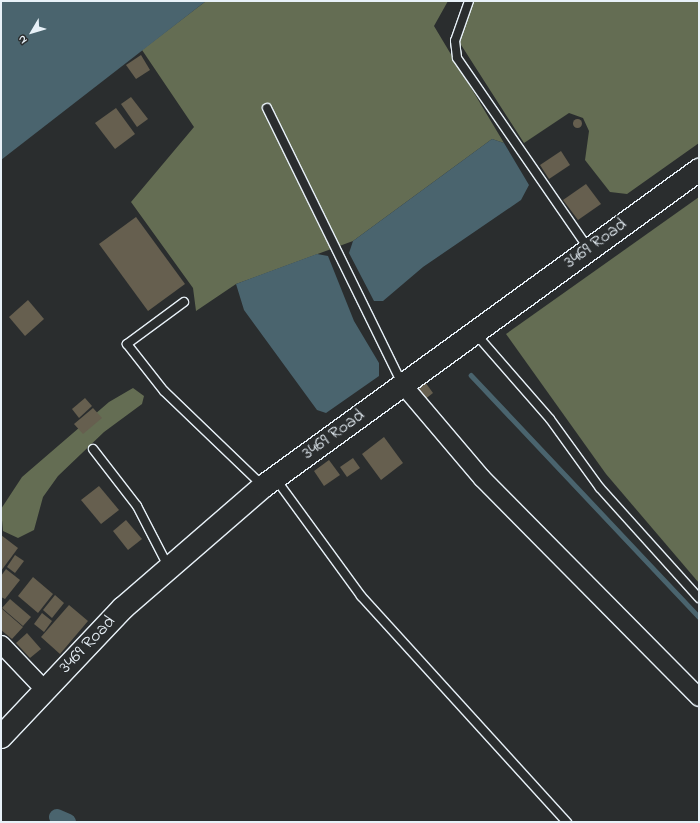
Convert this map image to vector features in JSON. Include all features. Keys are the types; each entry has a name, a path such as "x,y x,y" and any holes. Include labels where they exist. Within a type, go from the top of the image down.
{"street":[{"name":"3469 Road","path":"1,737 45,690 168,566 269,482 699,170"},
{"path":"403,385 482,478 699,697"},
{"path":"1,644 45,690"}],"lane":[{"path":"469,1 455,41 457,58 589,250"},
{"path":"267,108 403,385"},
{"path":"184,302 127,344 164,391 269,482 361,596 566,822"},
{"path":"475,333 550,419 600,488 699,598"},
{"path":"93,449 137,506 168,566"}],"green space":[{"path":"206,1 448,1 434,26 504,143 492,139 353,241 236,284 196,311 193,288 131,202 194,127 142,50"},
{"path":"466,1 699,1 699,143 627,194 610,192 585,160 589,131 583,118 569,113 524,143 456,37 458,19"},
{"path":"699,197 699,583 606,474 506,334"},
{"path":"133,388 144,396 142,404 104,432 58,476 43,497 34,530 18,538 3,531 1,509 22,477 109,402"}],"water":[{"path":"1,1 206,1 1,160"},
{"path":"492,139 504,143 529,185 521,200 423,267 383,301 374,301 349,253 353,241"},
{"path":"317,254 328,256 354,321 379,363 379,376 326,413 317,410 244,310 236,284"}],"building":[{"path":"141,55 150,70 136,79 126,65"},
{"path":"131,97 148,119 137,127 121,104"},
{"path":"116,108 135,134 115,149 95,123"},
{"path":"577,118 582,123 577,128 572,123"},
{"path":"561,151 570,165 549,179 540,165"},
{"path":"586,184 601,204 578,220 563,200"},
{"path":"136,217 185,284 148,311 99,244"},
{"path":"28,300 44,319 25,336 9,317"},
{"path":"425,382 433,393 424,400 416,389"},
{"path":"85,398 92,406 79,418 72,409"},
{"path":"93,408 102,418 83,434 74,424"},
{"path":"384,437 403,463 381,480 362,454"},
{"path":"353,458 360,468 347,477 340,467"},
{"path":"329,460 340,475 324,486 314,471"},
{"path":"99,486 119,510 101,524 81,500"},
{"path":"126,520 142,539 128,550 113,531"},
{"path":"1,535 18,548 1,571"},
{"path":"15,555 24,561 15,573 7,567"},
{"path":"6,569 20,580 5,599 1,597 1,576"},
{"path":"33,577 53,594 38,613 18,596"},
{"path":"55,595 64,603 52,618 43,610"},
{"path":"10,599 31,617 23,626 2,608"},
{"path":"69,605 88,621 60,654 41,637"},
{"path":"1,608 23,627 12,639 1,630"},
{"path":"42,613 52,621 44,632 34,624"},
{"path":"27,633 41,649 30,658 16,643"}],"waterway":[{"path":"471,375 699,617"},
{"path":"57,817 68,822"}]}
